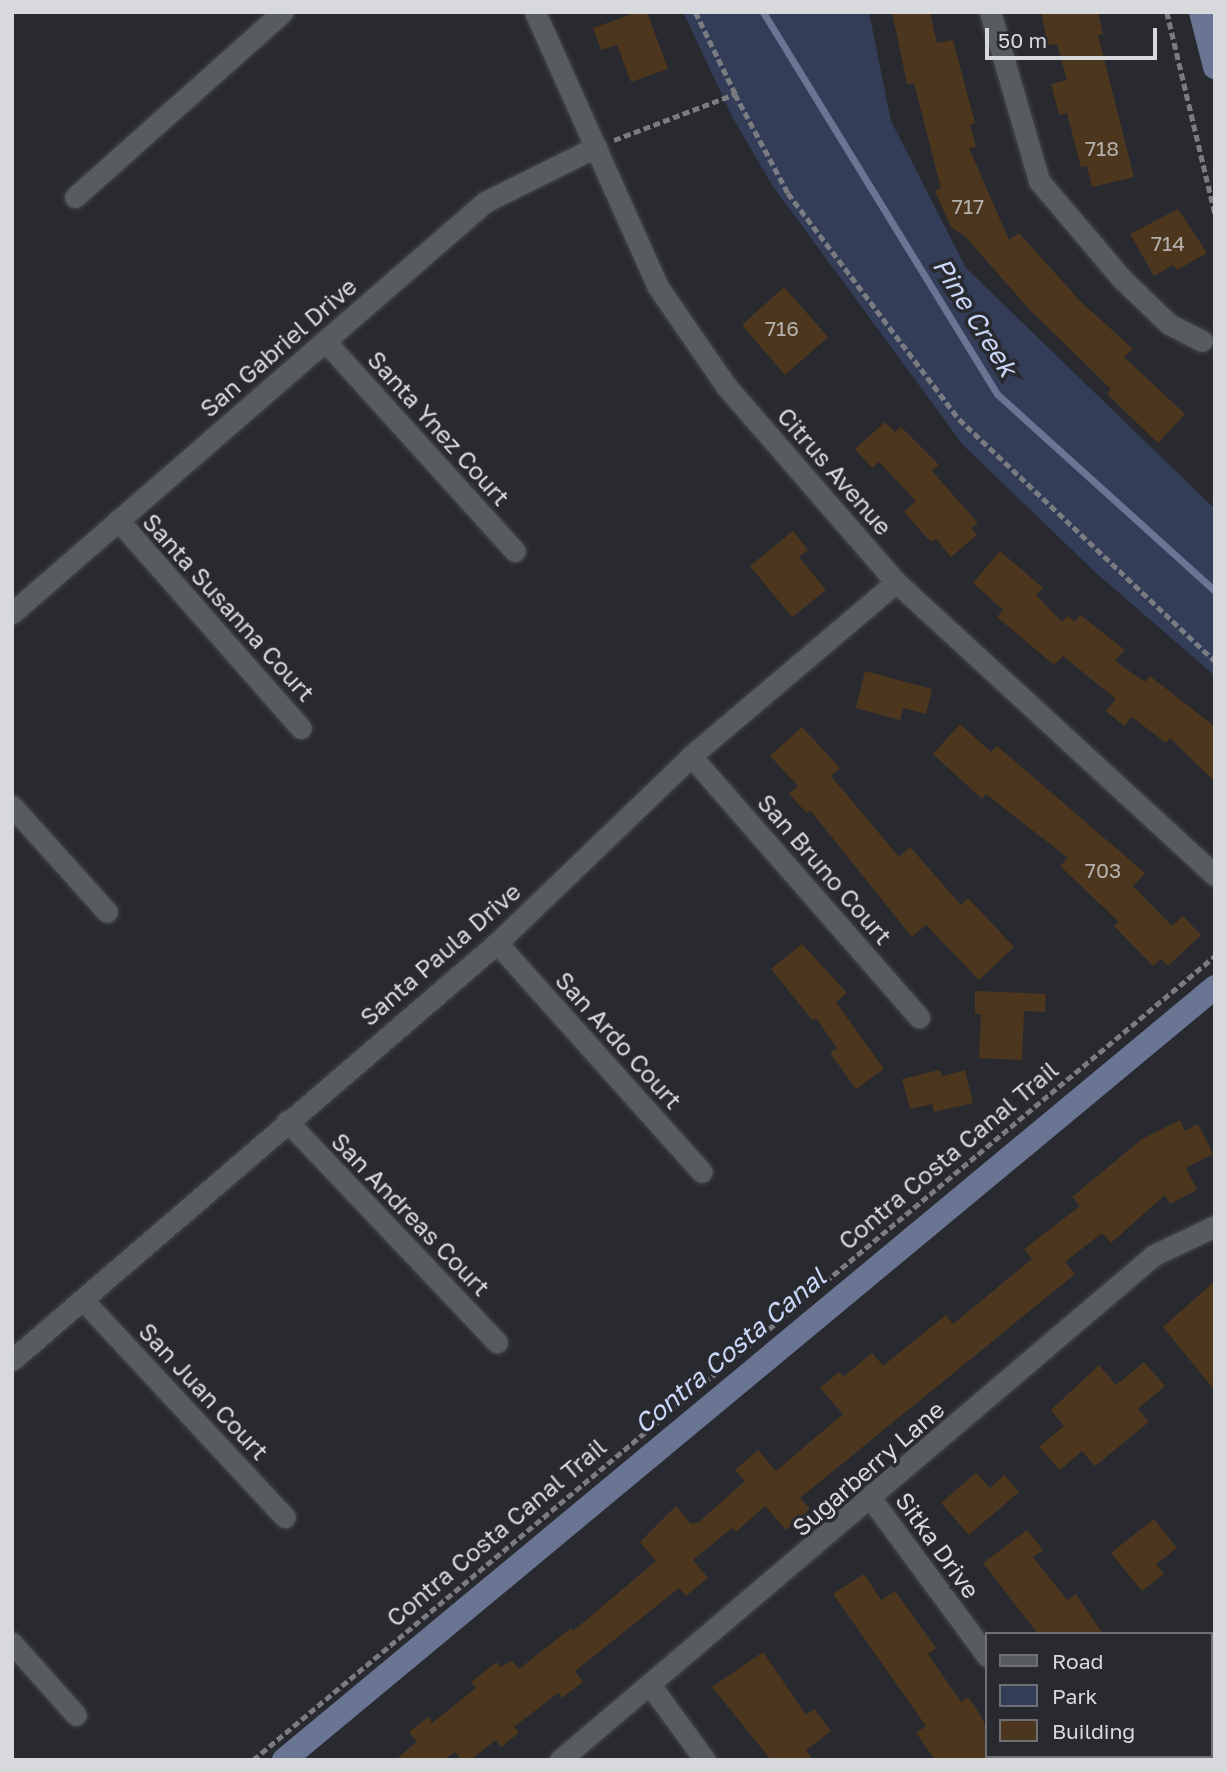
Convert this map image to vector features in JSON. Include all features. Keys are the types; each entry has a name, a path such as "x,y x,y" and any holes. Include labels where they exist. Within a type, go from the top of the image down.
{"street":[{"path":"75,197 283,12"},
{"name":"Citrus Avenue","path":"534,12 658,287 718,375 896,582 1215,875"},
{"path":"990,12 1039,181 1122,279 1169,324 1202,341"},
{"name":"San Gabriel Drive","path":"12,613 485,202 596,146"},
{"name":"Santa Ynez Court","path":"325,341 515,551"},
{"name":"Santa Susanna Court","path":"118,520 302,728"},
{"name":"Santa Paula Drive","path":"12,1360 497,943 691,756 896,582"},
{"name":"San Bruno Court","path":"691,756 919,1017"},
{"path":"12,806 107,912"},
{"name":"San Ardo Court","path":"497,943 702,1172"},
{"name":"San Andreas Court","path":"287,1121 497,1342"},
{"name":"Sugarberry Lane","path":"560,1760 872,1500 1154,1255 1215,1226"},
{"name":"San Juan Court","path":"83,1301 285,1517"},
{"name":"Sitka Drive","path":"872,1500 986,1655"},
{"path":"12,1643 76,1715"},
{"path":"651,1686 705,1760"}],"path":[{"path":"695,12 788,193 959,419 1215,661"},
{"path":"1167,12 1215,214"},
{"path":"596,146 735,94"},
{"name":"Contra Costa Canal Trail","path":"253,1760 1215,956"}],"green space":[{"path":"683,12 869,12 891,121 966,268 1215,509 1215,676 1095,572 963,445 772,185 733,118"}],"building":[{"path":"638,12 647,12 668,69 631,82 617,45 601,50 593,28"},
{"path":"892,12 930,12 937,43 953,40 975,123 970,124 976,147 969,148 1009,240 1019,233 1081,302 1133,349 1124,357 1185,414 1158,443 1107,394 1111,389 1029,309 965,236 951,227 935,191 941,188 914,83 907,84"},
{"path":"1041,12 1098,12 1103,34 1098,35 1134,177 1092,187 1087,166 1081,167 1067,113 1059,115 1051,84 1067,80 1057,44 1048,45"},
{"path":"1178,209 1207,253 1177,270 1173,265 1154,276 1130,234"},
{"path":"784,287 828,337 785,375 742,325"},
{"path":"885,422 895,432 901,427 939,465 932,471 978,523 971,528 977,535 951,557 936,539 931,542 904,512 916,501 879,462 872,468 855,449"},
{"path":"793,531 808,550 799,557 826,590 792,617 750,566"},
{"path":"1000,551 1043,588 1036,595 1062,622 1067,616 1075,622 1080,615 1125,650 1115,661 1145,682 1150,676 1215,727 1215,782 1170,738 1166,743 1132,717 1124,726 1106,711 1116,699 1063,656 1054,665 997,617 1003,610 973,583"},
{"path":"865,671 932,689 926,714 903,708 900,720 856,708"},
{"path":"960,724 991,752 997,746 1145,873 1133,886 1172,926 1183,916 1201,935 1168,966 1161,959 1153,966 1114,926 1119,922 1060,866 1068,858 986,794 982,799 933,754"},
{"path":"802,727 840,768 831,776 899,857 910,847 961,905 968,898 1014,947 979,980 926,925 912,937 810,810 807,813 789,794 798,786 770,756"},
{"path":"802,944 847,993 836,1002 884,1069 856,1089 830,1053 837,1048 816,1018 813,1021 771,969"},
{"path":"975,991 1046,994 1045,1012 1024,1011 1022,1060 979,1058 981,1014 975,1014"},
{"path":"939,1070 943,1076 965,1070 973,1103 934,1112 932,1104 910,1109 902,1079"},
{"path":"1180,1120 1185,1131 1198,1124 1213,1154 1186,1168 1197,1190 1170,1204 1165,1195 1111,1243 1102,1233 1065,1262 1075,1274 800,1498 810,1509 786,1530 765,1506 736,1532 732,1528 693,1560 708,1578 686,1596 679,1588 575,1671 583,1682 562,1698 558,1693 514,1727 519,1733 501,1747 496,1740 470,1760 461,1760 455,1752 444,1760 395,1760 417,1742 409,1732 428,1717 432,1723 476,1688 471,1682 497,1662 500,1667 512,1661 519,1669 571,1628 573,1631 656,1561 640,1542 676,1506 691,1524 699,1522 745,1481 735,1470 758,1450 776,1471 843,1414 820,1388 839,1372 843,1377 872,1353 883,1366 946,1315 953,1324 1032,1259 1024,1249 1080,1206 1072,1197 1142,1139"},
{"path":"1215,1281 1215,1391 1163,1327"},
{"path":"1144,1362 1165,1386 1138,1409 1149,1422 1095,1466 1082,1451 1060,1470 1039,1447 1064,1426 1051,1410 1099,1365 1116,1385"},
{"path":"976,1473 990,1488 1004,1475 1019,1492 969,1535 941,1503"},
{"path":"1154,1519 1177,1548 1156,1564 1164,1574 1142,1591 1111,1553"},
{"path":"1027,1530 1043,1550 1033,1557 1067,1600 1076,1594 1102,1632 1036,1632 983,1563"},
{"path":"864,1574 881,1600 895,1591 936,1648 928,1654 961,1702 968,1697 981,1716 986,1727 987,1760 935,1760 916,1733 926,1726 833,1594"},
{"path":"763,1652 806,1715 814,1709 831,1731 806,1750 813,1760 771,1760 712,1687"}],"waterway":[{"name":"Pine Creek","path":"763,12 997,394 1215,591"},
{"name":"Contra Costa Canal","path":"1201,12 1215,67"},
{"name":"Contra Costa Canal","path":"284,1760 1215,987"}]}
